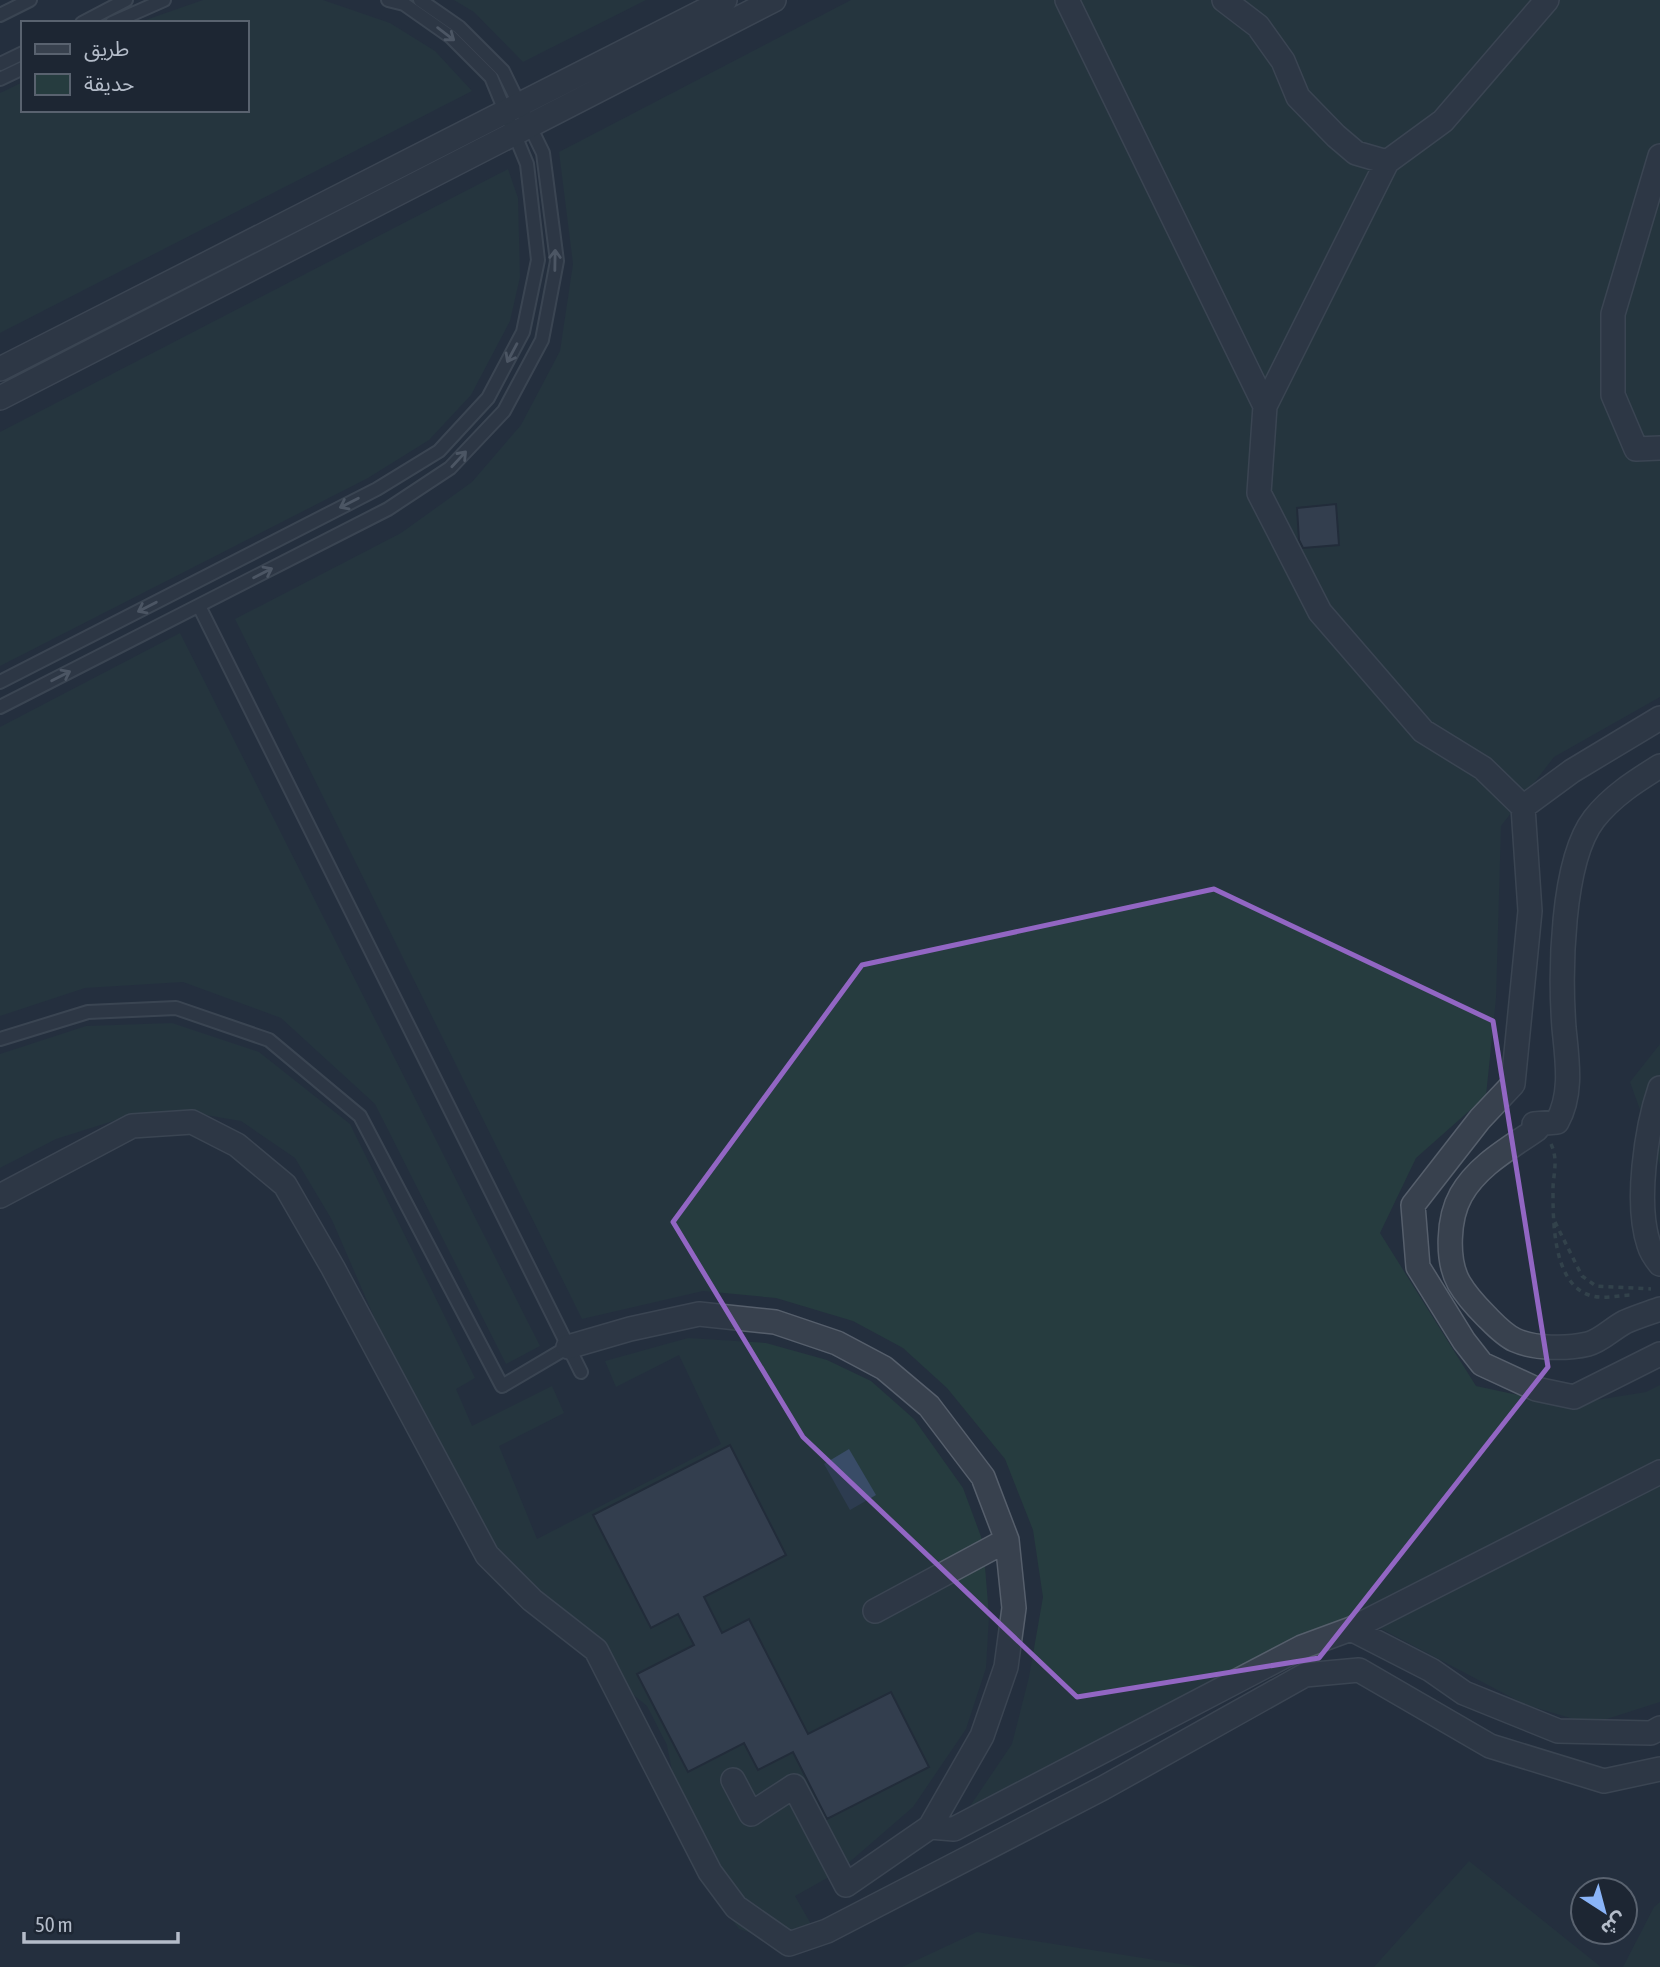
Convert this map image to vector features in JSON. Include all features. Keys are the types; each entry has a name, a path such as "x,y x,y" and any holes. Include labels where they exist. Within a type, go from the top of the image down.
{"street":[{"path":"0,369 725,0"},
{"path":"0,398 774,0"},
{"path":"1067,0 1265,406"},
{"path":"1224,0 1258,26 1283,61 1298,97 1336,136 1356,153 1387,162"},
{"path":"1547,0 1443,121 1387,162 1265,406 1259,493 1320,612 1423,731 1483,768 1523,807 1530,911 1513,1084 1480,1119 1413,1205 1418,1268 1464,1341 1482,1364 1536,1389 1574,1397 1660,1354"},
{"path":"1660,156 1613,314 1613,396 1636,449 1660,448"},
{"path":"1523,807 1572,771 1660,718"},
{"path":"1660,765 1608,803 1592,821 1583,841 1570,890 1563,950 1562,1004 1567,1067 1564,1111 1557,1122 1534,1124 1537,1129 1492,1160 1471,1180 1460,1197 1454,1215 1451,1240 1452,1263 1458,1281 1473,1303 1514,1339 1542,1346 1590,1343 1626,1321 1660,1309"},
{"path":"1660,1088 1644,1157 1644,1221 1649,1247 1660,1264"},
{"path":"0,1196 132,1126 192,1122 237,1145 285,1185 333,1268 487,1555 531,1600 596,1650 710,1872 736,1907 789,1944 827,1931 1079,1800 1305,1675 1359,1670 1490,1746 1604,1781 1660,1769"},
{"path":"568,1347 630,1329 699,1314 775,1322 837,1343 884,1368 929,1406 983,1477 1007,1540 1014,1608 1006,1667 982,1736 930,1827 846,1885 794,1786 751,1814 733,1780"},
{"path":"930,1827 954,1829 1302,1647 1351,1629 1660,1472"},
{"path":"875,1611 1007,1540"},
{"path":"1351,1629 1431,1670 1464,1693 1558,1731 1651,1733 1660,1728"}],"lane":[{"path":"0,15 30,0"},
{"path":"86,21 127,0"},
{"path":"116,21 163,0"},
{"path":"388,0 404,4 451,37 491,77 513,109"},
{"path":"0,682 377,489 439,451 488,398 523,332 538,260 522,130 513,109 503,71 459,27 420,0"},
{"path":"0,64 21,53"},
{"path":"0,79 21,69"},
{"path":"0,707 388,509 450,468 504,411 542,340 557,261 543,153 522,130"},
{"path":"199,606 581,1372"},
{"path":"0,1039 88,1012 176,1008 269,1040 360,1115 502,1386 568,1347"}],"path":[{"path":"1534,1124 1553,1145 1556,1159 1553,1184 1555,1242 1566,1275 1587,1295 1598,1297 1660,1292"},
{"path":"1554,1221 1582,1276 1596,1286 1633,1287 1660,1292"}],"highlighted area":[{"path":"1214,889 1493,1021 1548,1367 1319,1658 1077,1697 803,1437 673,1222 862,965"}],"green space":[{"path":"203,0 323,0 390,23 435,51 472,91 0,333 0,93 21,83 21,112 248,112 248,21 143,21"},
{"path":"454,0 646,0 523,62 474,12"},
{"path":"851,0 1660,0 1660,697 1554,757 1501,826 1496,998 1486,1096 1416,1158 1380,1233 1476,1386 1565,1405 1646,1392 1660,1385 1660,1702 1591,1724 1526,1705 1353,1614 964,1815 1012,1744 1029,1677 1043,1597 1033,1530 1005,1459 947,1388 903,1348 853,1321 776,1298 703,1291 582,1319 235,619 401,533 472,482 521,425 560,351 573,264 559,152"},
{"path":"508,169 518,198 520,277 510,321 471,395 429,440 368,478 0,666 0,432"},
{"path":"180,633 540,1346 506,1364 375,1104 281,1018 183,982 85,988 0,1016 0,727"},
{"path":"172,1023 259,1052 350,1124 475,1378 456,1389 472,1426 552,1386 564,1413 499,1446 537,1539 721,1444 679,1355 616,1387 605,1361 688,1338 766,1343 827,1360 871,1381 914,1419 963,1488 983,1542 989,1616 986,1668 966,1729 913,1807 838,1872 795,1896 812,1926 772,1940 739,1929 713,1895 675,1785 667,1745 647,1706 496,1582 475,1550 332,1220 295,1158 241,1121 176,1110 126,1117 56,1139 0,1168 0,1054 86,1026"},
{"path":"1660,1044 1660,1165 1630,1082"},
{"path":"1469,1861 1569,1941 1569,1946 1575,1946 1601,1967 1374,1967"},
{"path":"1660,1902 1660,1967 1623,1967 1634,1946 1639,1946 1639,1936 1654,1907"},
{"path":"977,1932 1200,1967 902,1967"}],"water":[{"path":"849,1449 876,1495 850,1510 824,1464"}],"building":[{"path":"1336,504 1339,545 1303,548 1299,540 1297,508"},
{"path":"730,1445 786,1555 704,1597 722,1633 749,1619 808,1734 891,1692 929,1767 827,1819 793,1752 758,1770 744,1743 688,1772 637,1674 694,1645 678,1614 651,1628 593,1515"}]}
